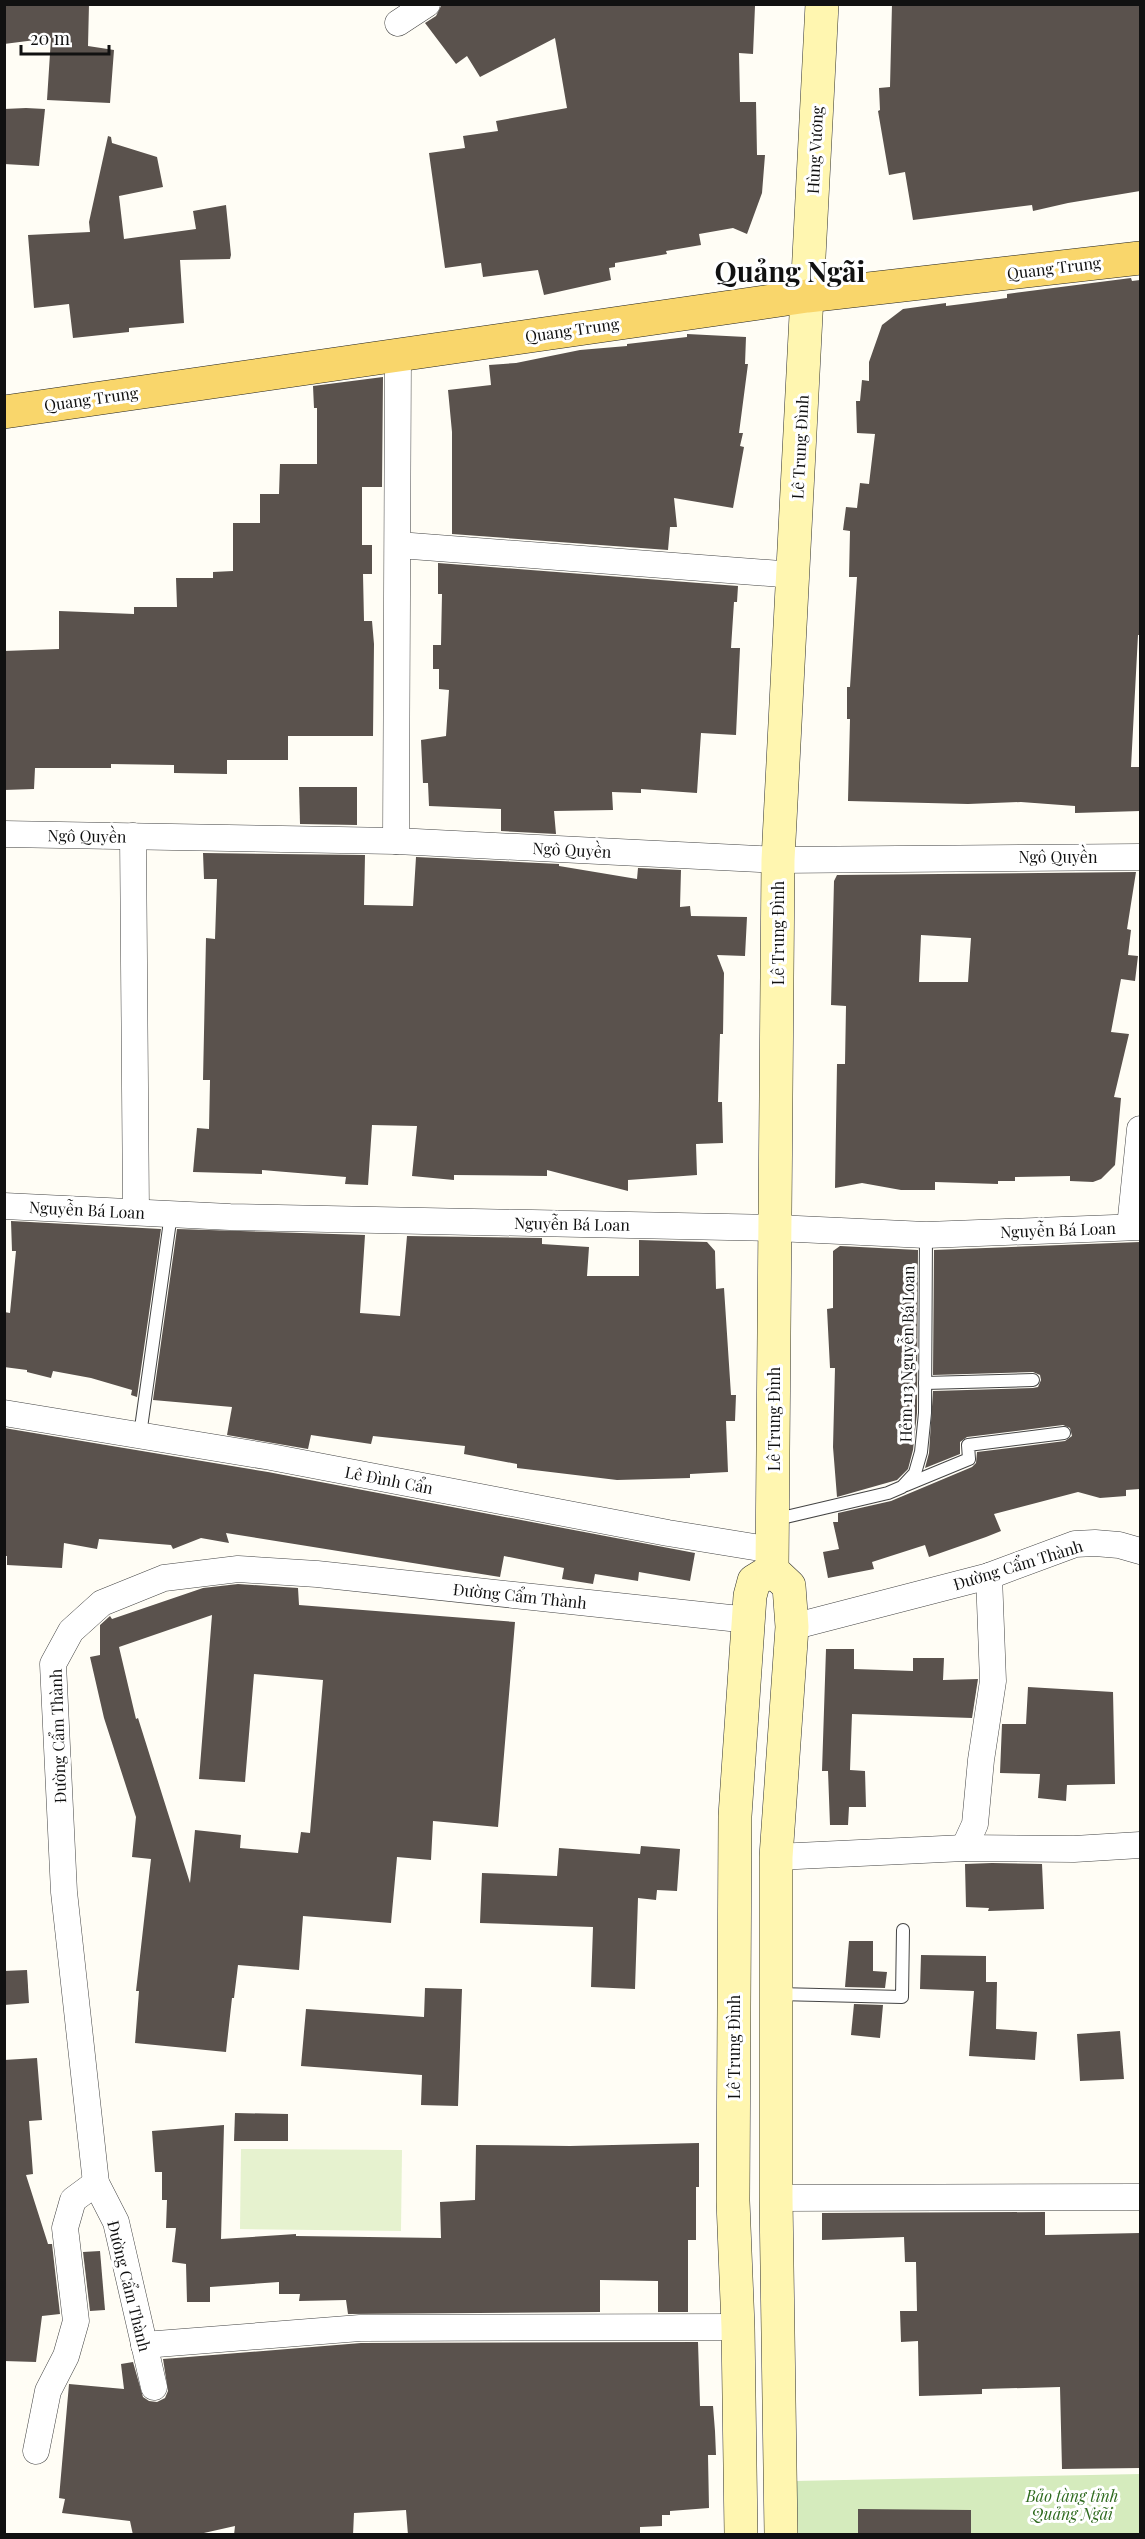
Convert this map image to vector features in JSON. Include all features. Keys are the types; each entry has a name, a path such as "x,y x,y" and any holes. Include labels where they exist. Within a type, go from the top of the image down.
{"main road":[{"name":"Hùng Vương","path":"807,296 822,4"},
{"name":"Quang Trung","path":"4,412 807,296 1140,258"},
{"name":"Lê Trung Đình","path":"741,2535 738,2327 733,2201 735,1816 750,1596 754,1581 772,1547 778,860 807,296"},
{"path":"772,1547 789,1586 792,1627 777,1857 776,2198 781,2535"},
{"path":"735,1816 779,1816"},
{"path":"733,2201 776,2198"}],"street":[{"path":"398,23 427,4"},
{"path":"396,841 398,354"},
{"path":"398,545 794,575"},
{"name":"Ngô Quyền","path":"4,834 396,841 778,860 1140,857"},
{"path":"132,836 136,1212"},
{"path":"1135,1227 1140,1129"},
{"name":"Nguyễn Bá Loan","path":"4,1206 171,1214 776,1228 926,1235 1135,1227"},
{"name":"Lê Đình Cẩn","path":"4,1413 282,1459 668,1533 772,1547"},
{"name":"Đường Cẩm Thành","path":"792,1627 989,1576 1075,1544 1119,1545 1140,1551"},
{"name":"Đường Cẩm Thành","path":"154,2387 116,2222 96,2183 64,1892 53,1664 71,1631 102,1603 164,1578 238,1569 317,1574 749,1620"},
{"path":"964,1848 975,1824 981,1760 993,1681 989,1576"},
{"path":"777,1857 964,1848 1074,1849 1140,1845"},
{"path":"36,2451 48,2391 66,2356 75,2321 65,2228 73,2200 96,2183"},
{"path":"776,2198 1140,2197"},
{"path":"144,2345 360,2328 738,2327"}],"lane":[{"path":"140,1436 171,1214"},
{"name":"Hẻm 113 Nguyễn Bá Loan","path":"902,1487 915,1473 924,1436 926,1235"},
{"path":"925,1383 1033,1380"},
{"path":"772,1547 855,1502 902,1487 969,1459 968,1445 1064,1433"},
{"path":"777,1994 902,1997 903,1930"}],"green space":[{"path":"241,2149 402,2150 401,2231 240,2229"},
{"name":"Bảo tàng tỉnh Quảng Ngãi","path":"1140,2474 1140,2534 796,2534 795,2481"}],"building":[{"path":"4,4 89,4 88,46 114,50 110,103 47,100 51,38 4,44"},
{"path":"442,4 755,6 753,54 739,53 740,102 756,102 757,155 765,155 762,193 747,234 733,228 699,234 701,245 666,251 667,254 615,263 615,267 609,268 611,280 544,295 538,270 483,277 481,263 445,268 429,153 465,148 463,136 498,131 496,121 567,108 555,38 480,77 467,56 456,64 425,23 436,16"},
{"path":"892,4 1140,4 1140,191 1033,211 1032,205 913,220 905,172 889,175 878,111 880,110 879,88 890,87"},
{"path":"4,109 45,109 39,166 4,164"},
{"path":"108,136 111,137 112,143 157,157 163,187 119,196 124,239 196,229 193,211 226,205 231,255 230,259 180,260 184,323 129,328 129,332 73,338 69,304 34,308 28,235 90,232 89,222"},
{"path":"1131,278 1132,281 1140,280 1140,635 1138,635 1131,767 1140,767 1140,811 1075,813 1075,806 1021,802 968,804 848,801 850,719 847,719 847,687 850,687 857,577 849,577 850,531 843,530 846,507 857,508 860,483 869,484 875,434 857,433 856,401 860,401 862,380 869,381 869,362 882,325 903,309 1007,298 1007,294"},
{"path":"687,334 746,337 745,364 748,364 739,433 743,433 740,446 744,447 733,508 674,498 677,527 670,527 668,550 452,534 452,432 448,390 491,385 489,365 516,363 580,350 687,337"},
{"path":"383,377 382,487 362,487 362,545 372,545 372,574 363,574 364,621 372,621 374,644 373,736 288,736 288,760 227,760 227,774 174,773 174,765 111,764 111,768 35,768 34,789 4,790 4,651 59,649 59,611 134,614 134,607 177,607 176,578 213,578 213,572 233,571 233,523 260,523 260,494 279,494 280,464 317,464 317,408 314,408 313,386"},
{"path":"438,563 738,586 737,602 734,602 731,648 740,648 736,735 701,733 697,793 641,789 641,793 612,792 613,810 554,811 556,834 501,831 501,809 429,806 428,783 423,783 421,740 446,736 449,690 439,689 439,669 433,669 433,645 441,645 442,594 438,594"},
{"path":"299,787 357,787 357,825 300,824"},
{"path":"203,853 365,855 364,905 413,906 416,857 559,864 559,866 637,879 638,868 681,870 680,907 690,906 691,916 747,917 745,956 717,955 724,973 723,1034 720,1034 718,1102 722,1102 723,1143 696,1144 697,1175 628,1180 628,1191 547,1170 547,1176 454,1175 454,1180 412,1176 417,1126 372,1125 368,1185 345,1184 346,1177 262,1170 262,1174 193,1172 197,1128 209,1129 210,1080 203,1080 206,938 215,939 217,879 204,879"},
{"path":"1136,872 1127,929 1131,930 1128,955 1138,956 1135,981 1121,979 1111,1032 1129,1034 1114,1097 1121,1098 1115,1165 1101,1179 1093,1182 1070,1181 1070,1176 1015,1177 1015,1181 998,1181 998,1184 935,1182 935,1190 901,1190 862,1183 835,1188 837,1064 845,1064 846,1006 831,1005 834,881 837,875","holes":["921,935 971,938 968,982 919,982"]},
{"path":"11,1221 161,1229 137,1397 131,1395 132,1390 91,1378 53,1371 51,1378 27,1372 27,1370 4,1367 4,1312 10,1313 16,1251 12,1251"},
{"path":"177,1229 365,1235 360,1313 400,1316 407,1236 542,1238 542,1244 589,1247 587,1276 639,1276 639,1240 707,1242 715,1251 716,1289 724,1288 731,1395 736,1395 735,1421 726,1421 728,1472 690,1474 690,1478 617,1480 517,1468 517,1464 464,1454 465,1446 373,1436 371,1444 311,1435 308,1449 227,1435 232,1407 153,1400"},
{"path":"1140,1242 1140,1489 1126,1490 1126,1496 1100,1498 1078,1492 994,1514 1001,1531 986,1537 929,1557 925,1545 872,1562 874,1569 828,1578 823,1552 839,1549 833,1522 838,1522 838,1513 891,1501 972,1467 976,1463 977,1452 1065,1441 1072,1436 1070,1428 1063,1425 967,1437 960,1442 960,1454 925,1468 929,1453 933,1391 1033,1388 1038,1387 1041,1380 1040,1375 1033,1372 933,1375 934,1250"},
{"path":"840,1246 918,1250 917,1413 913,1450 908,1469 897,1480 837,1497 833,1447 835,1368 830,1368 827,1309 833,1308 833,1251"},
{"path":"4,1428 268,1472 695,1553 690,1581 639,1572 638,1581 595,1574 593,1584 562,1579 564,1568 504,1556 500,1577 226,1533 229,1543 201,1538 173,1549 171,1545 99,1539 97,1549 64,1543 62,1568 7,1565 7,1556 4,1556"},
{"path":"238,1584 298,1588 299,1605 515,1622 498,1827 433,1821 431,1860 397,1857 391,1923 303,1916 299,1970 238,1965 226,2052 135,2043 139,1991 136,1991 151,1859 132,1857 136,1817 104,1718 90,1657 100,1655 100,1625 110,1616 112,1619 203,1588","holes":["212,1615 199,1779 245,1782 254,1674 323,1680 310,1833 301,1832 298,1853 240,1848 241,1835 195,1830 190,1883 138,1718 136,1719 119,1647"]},
{"path":"826,1649 854,1649 854,1669 913,1671 913,1658 944,1658 943,1680 978,1679 972,1718 852,1714 850,1770 865,1771 866,1807 849,1807 848,1825 830,1825 828,1771 822,1771"},
{"path":"1028,1687 1113,1692 1115,1784 1067,1785 1066,1801 1038,1798 1040,1774 1000,1773 1002,1724 1026,1724"},
{"path":"641,1846 680,1849 677,1891 657,1890 656,1900 638,1898 635,1989 591,1987 593,1927 480,1923 482,1873 557,1876 559,1848 640,1854"},
{"path":"965,1864 1042,1864 1044,1909 988,1911 989,1908 966,1907"},
{"path":"849,1941 873,1941 873,1971 887,1972 885,1988 845,1987"},
{"path":"921,1955 986,1956 986,1982 997,1982 996,2029 1037,2032 1035,2060 969,2056 974,1991 920,1989"},
{"path":"27,1970 29,2003 4,2005 4,1971"},
{"path":"425,1988 462,1989 458,2106 421,2105 422,2075 301,2066 306,2009 424,2017"},
{"path":"854,2004 883,2005 880,2038 851,2035"},
{"path":"1120,2031 1124,2079 1080,2081 1077,2034"},
{"path":"37,2058 42,2120 29,2121 33,2174 26,2175 48,2244 52,2244 60,2314 42,2316 36,2362 4,2361 4,2060"},
{"path":"235,2113 288,2114 288,2141 234,2141"},
{"path":"224,2125 221,2239 296,2234 296,2236 441,2238 440,2202 475,2200 476,2145 570,2146 699,2143 696,2240 688,2240 688,2312 658,2312 658,2281 600,2280 600,2312 348,2314 346,2300 299,2301 300,2294 279,2294 279,2282 210,2287 210,2302 187,2302 186,2264 172,2262 176,2228 166,2228 167,2200 162,2200 162,2172 155,2172 152,2131"},
{"path":"1045,2212 1045,2235 1140,2233 1140,2468 1062,2469 1060,2387 982,2389 982,2394 919,2396 918,2341 901,2342 900,2311 917,2311 916,2262 905,2262 904,2237 822,2240 822,2213"},
{"path":"100,2251 105,2310 90,2311 83,2252"},
{"path":"698,2342 700,2406 713,2406 715,2431 716,2455 708,2455 709,2508 670,2511 670,2515 662,2515 662,2526 640,2527 640,2535 408,2535 406,2510 354,2513 353,2535 234,2535 235,2526 195,2535 133,2535 130,2521 62,2513 65,2499 59,2498 69,2384 124,2389 121,2364 133,2362 143,2397 157,2402 165,2398 168,2391 163,2359 361,2343"},
{"path":"858,2509 971,2510 971,2535 858,2535"}],"district":[{"name":"Quảng Ngãi","path":"790,272"}]}
